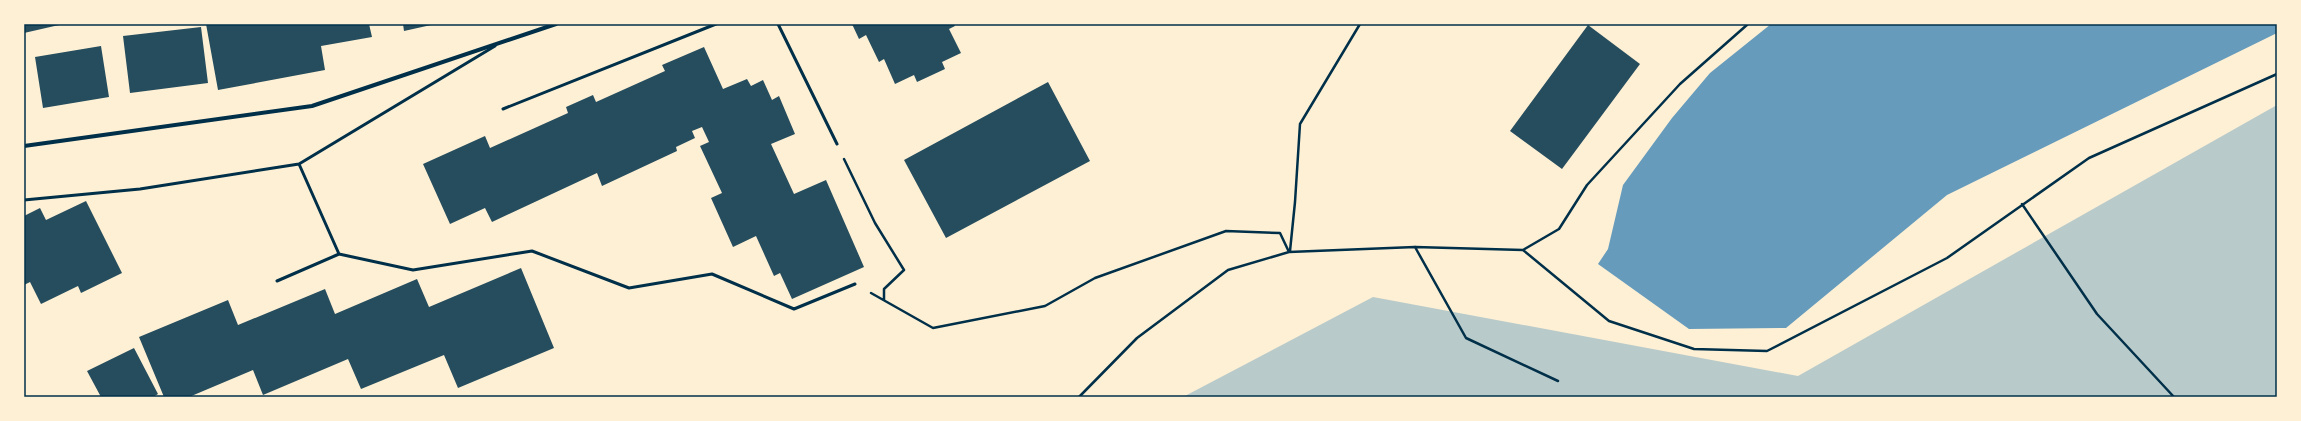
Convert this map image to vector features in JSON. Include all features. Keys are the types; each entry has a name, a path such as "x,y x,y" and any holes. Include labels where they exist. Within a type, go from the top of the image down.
{"street":[{"path":"24,146 312,106 556,24"}],"lane":[{"path":"503,109 716,24"},
{"path":"778,24 837,144"},
{"path":"24,200 140,189 299,164 500,43"},
{"path":"299,164 339,254"},
{"path":"277,281 339,254 412,270 532,251 629,288 712,274 794,309 855,284"}],"path":[{"path":"1290,252 1300,124 1360,24"},
{"path":"1079,397 1137,338 1228,270 1290,252 1414,247 1523,250 1559,229 1587,185 1597,174 1680,84 1748,24"},
{"path":"1523,250 1609,322 1694,349 1767,351 1947,258 2089,158 2277,74"},
{"path":"837,144 875,223 904,270 884,289 884,300"},
{"path":"2022,204 2097,314 2174,397"},
{"path":"855,284 934,328 1045,306 1095,278 1226,231 1280,233 1290,252"},
{"path":"1414,247 1466,338 1558,381"}],"shaded area":[{"path":"2277,105 2277,397 1183,397 1373,297 1798,376"}],"water":[{"path":"1771,24 2277,24 2277,33 1947,195 1786,328 1689,329 1598,264 1608,249 1623,185 1672,118 1710,73"}],"building":[{"path":"24,24 59,24 59,25 24,33"},
{"path":"206,24 369,24 372,37 321,46 325,70 218,90"},
{"path":"403,24 431,24 431,25 404,31"},
{"path":"852,24 954,24 955,26 949,29 961,53 942,62 945,69 917,82 914,75 895,84 884,59 879,62 866,35 859,39"},
{"path":"1588,25 1640,64 1562,169 1510,131"},
{"path":"201,27 208,83 130,93 123,36"},
{"path":"101,46 109,97 43,108 35,57"},
{"path":"704,47 723,89 747,79 751,86 763,80 772,100 779,96 795,134 771,144 794,194 826,180 864,267 792,299 780,273 774,276 756,236 733,247 711,198 722,193 700,146 709,142 702,127 692,131 695,138 676,147 677,151 602,186 597,173 492,222 485,208 450,224 423,164 485,136 490,148 568,113 566,107 593,95 596,102 665,71 662,65"},
{"path":"1048,82 1090,161 946,238 904,160"},
{"path":"86,201 122,273 81,293 78,286 41,304 30,282 24,285 24,216 40,208 46,220"},
{"path":"521,268 554,348 458,388 444,355 361,389 348,359 263,395 253,370 189,397 164,397 139,337 228,300 238,325 325,289 335,314 417,279 429,307"},
{"path":"134,348 158,394 153,397 101,397 87,371"}]}
